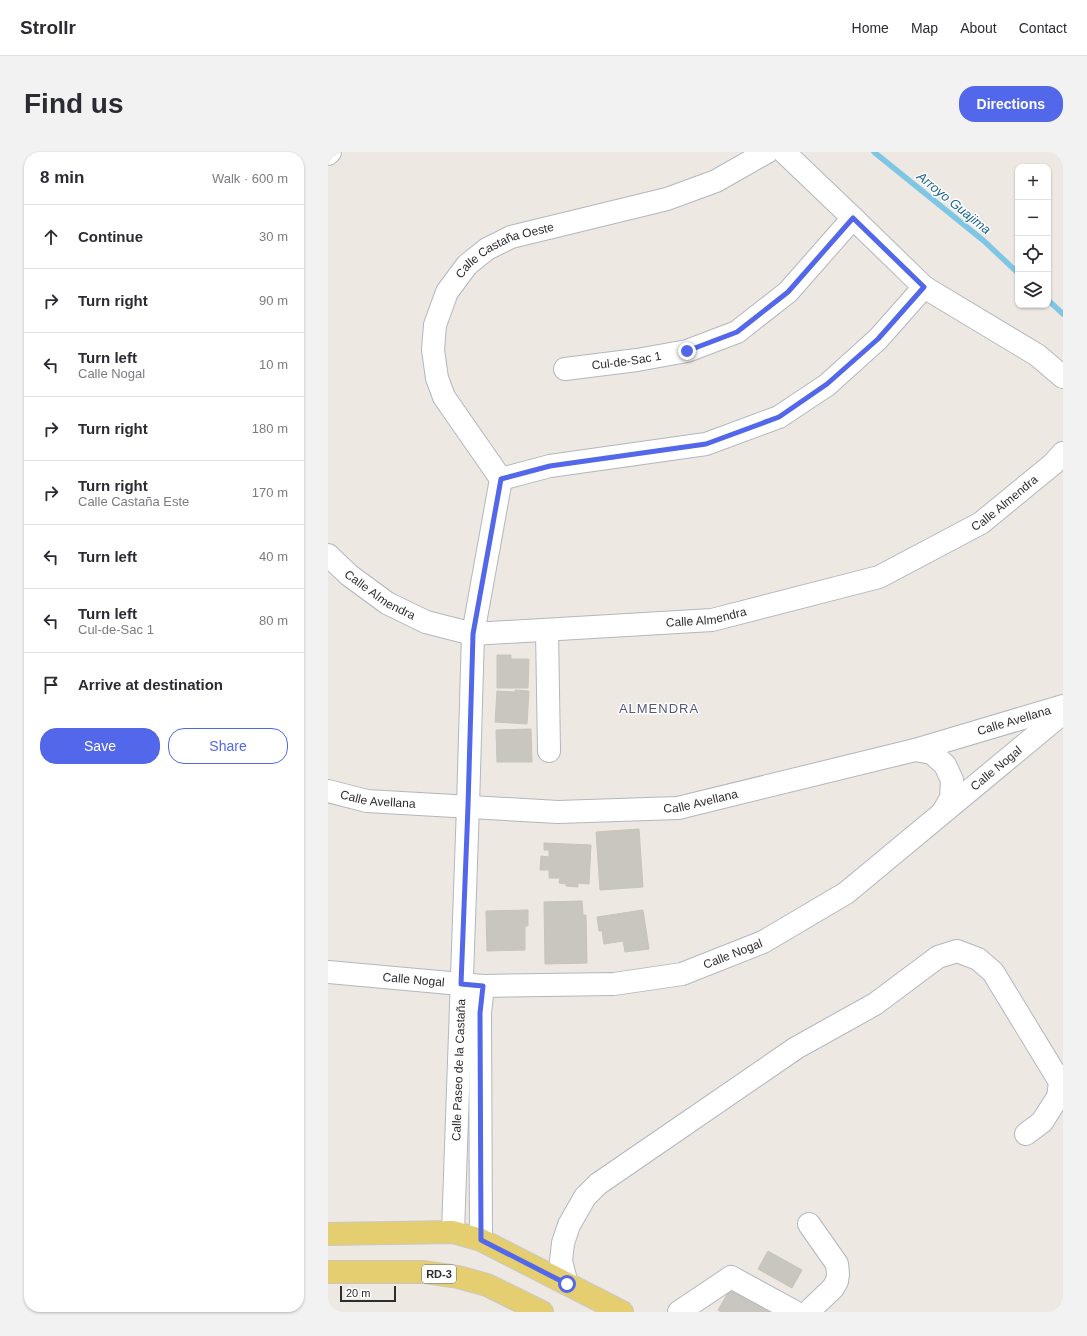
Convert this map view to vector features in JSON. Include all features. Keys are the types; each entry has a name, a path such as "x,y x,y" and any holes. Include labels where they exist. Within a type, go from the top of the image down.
{"main road":[{"path":"328,1234 453,1232 481,1240 622,1312"},
{"name":"RD-3","path":"328,1272 424,1272 458,1277 487,1285 542,1312"}],"street":[{"name":"Calle Castaña Oeste","path":"501,479 444,397 437,378 433,350 435,324 447,292 467,265 487,249 511,237 667,199 716,181 767,152"},
{"path":"784,152 924,287 1037,355 1063,377"},
{"name":"Cul-de-Sac 1","path":"566,369 637,360 687,351 737,332 788,292 853,218"},
{"path":"501,479 550,466 706,444 779,417 833,380 878,339 924,287"},
{"name":"Calle Almendra","path":"328,556 387,603 426,622 473,634 712,620 879,577 981,522 1053,464 1063,453"},
{"name":"Calle Paseo de la Castaña","path":"453,1232 473,634 501,479"},
{"path":"547,630 549,751"},
{"name":"Calle Avellana","path":"328,791 367,801 558,812 678,808 915,750 1063,706"},
{"name":"Calle Nogal","path":"328,972 483,986 614,984 682,974 763,942 846,894 1063,713"},
{"path":"915,750 932,753 945,765 952,780 951,798 942,813"},
{"path":"567,1284 560,1261 563,1242 569,1225 585,1197 598,1184 796,1048 875,1004 938,957 957,951 978,959 994,972 1060,1082 1058,1097 1042,1122 1026,1134"},
{"name":"Calle Paseo de la Castaña","path":"481,1240 480,1013 483,986"},
{"path":"808,1312 833,1288 838,1274 837,1264 809,1224"},
{"path":"679,1312 731,1277 795,1312"}],"building":[{"path":"497,655 511,655 511,659 529,659 528,688 497,688"},
{"path":"515,690 529,691 527,724 495,722 497,691 515,692"},
{"path":"531,729 532,762 497,762 496,730"},
{"path":"639,829 643,887 600,890 596,832"},
{"path":"544,843 591,845 589,884 578,883 578,887 566,886 566,884 559,883 560,878 549,878 549,870 540,870 541,856 549,857 549,850 544,850"},
{"path":"582,901 583,915 586,915 587,963 545,964 544,902"},
{"path":"528,910 528,926 525,926 525,950 487,951 486,911"},
{"path":"643,910 649,949 625,952 623,941 604,944 602,931 599,931 597,917"},
{"path":"768,1251 802,1270 792,1288 758,1269"},
{"path":"732,1286 779,1312 721,1312 718,1310"}],"waterway":[{"name":"Arroyo Guajima","path":"874,152 984,241 1017,272"},
{"name":"Arroyo Guajima","path":"1051,303 1063,314"}],"district":[{"name":"ALMENDRA","path":"659,708"}],"route":[{"path":"567,1284 481,1240 480,1013 483,986 461,984 473,634 501,479 550,466 604,460 706,444 779,417 827,384 878,339 924,287 853,218 788,292 737,332 687,351"}]}
